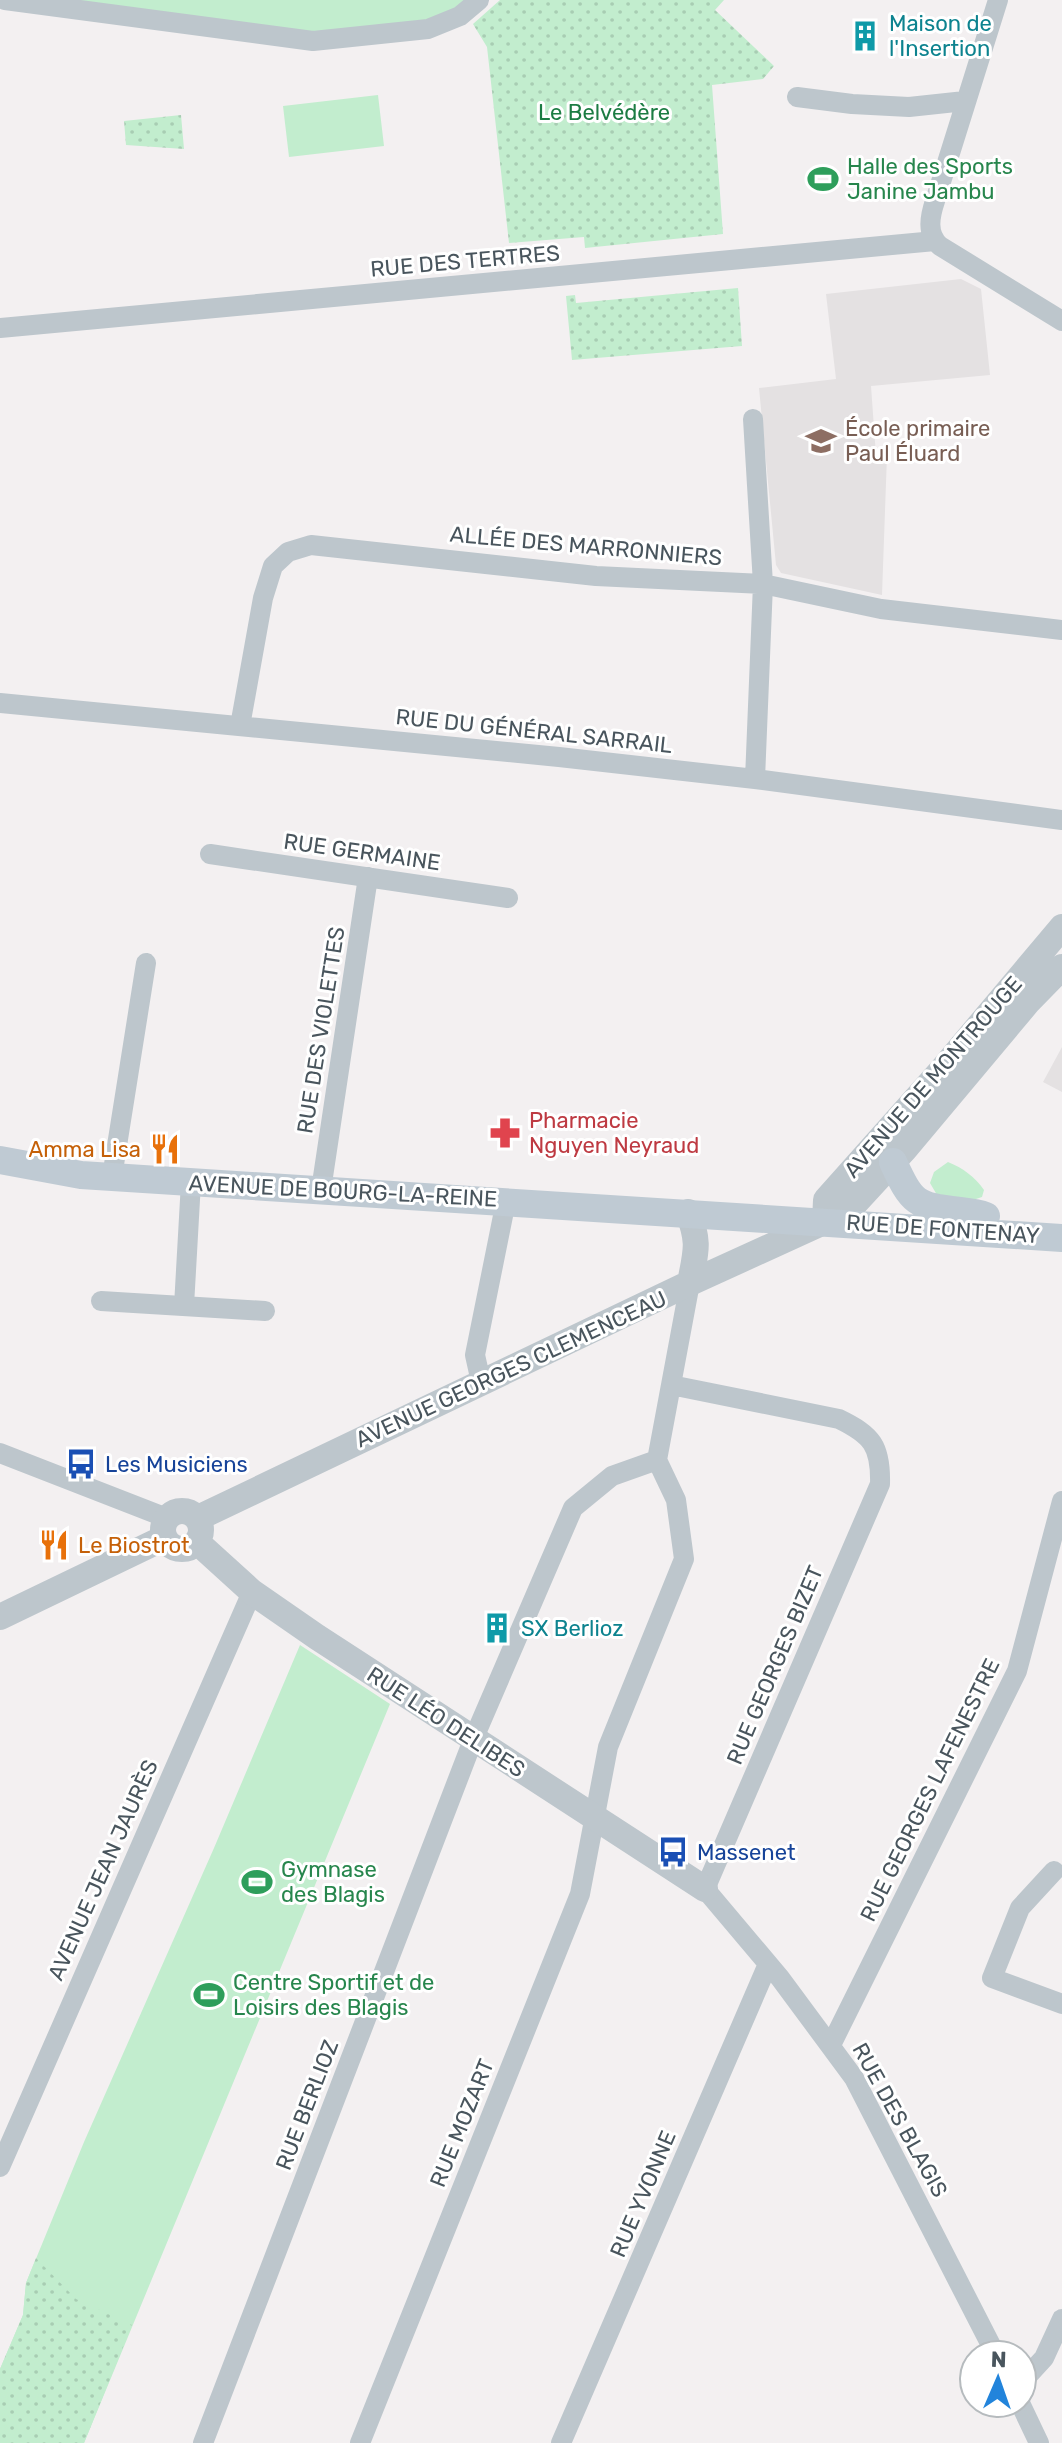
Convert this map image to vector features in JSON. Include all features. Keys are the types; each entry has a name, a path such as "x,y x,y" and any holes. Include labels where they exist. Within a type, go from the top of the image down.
{"main road":[{"name":"AVENUE DE BOURG-LA-REINE","path":"0,1160 81,1175 825,1221"},
{"path":"893,1162 906,1189 915,1200 929,1208 981,1214 1023,1234"},
{"name":"RUE DE FONTENAY","path":"825,1221 1062,1238"}],"street":[{"path":"5,0 313,41 428,29 460,16 479,0"},
{"path":"998,0 930,219 935,241 1062,321"},
{"path":"797,97 909,107 965,101"},
{"name":"RUE DES TERTRES","path":"0,328 935,241"},
{"path":"753,419 763,584 755,779"},
{"name":"ALLÉE DES MARRONNIERS","path":"240,726 263,598 273,566 288,552 311,545 596,576 763,584 881,609 1062,630"},
{"name":"RUE DU GÉNÉRAL SARRAIL","path":"0,703 559,757 755,779 1062,820"},
{"name":"RUE GERMAINE","path":"210,854 508,898"},
{"name":"RUE DES VIOLETTES","path":"321,1190 368,877"},
{"name":"AVENUE DE MONTROUGE","path":"1062,927 941,1071 826,1200 825,1221 848,1211 1028,1002 1062,967"},
{"path":"112,1177 146,963"},
{"path":"184,1306 191,1182"},
{"path":"481,1382 475,1355 506,1201"},
{"path":"657,1460 698,1244 688,1212"},
{"name":"AVENUE GEORGES CLEMENCEAU","path":"198,1530 481,1382 825,1221"},
{"path":"101,1301 265,1311"},
{"name":"RUE GEORGES BIZET","path":"671,1385 839,1419 863,1431 880,1459 880,1484 705,1889"},
{"path":"0,1453 166,1528 172,1546 183,1549 198,1530"},
{"name":"RUE BERLIOZ","path":"203,2443 473,1740 573,1508 612,1476 657,1460"},
{"name":"RUE MOZART","path":"360,2443 580,1894 608,1747 684,1559 676,1500 657,1460"},
{"name":"RUE GEORGES LAFENESTRE","path":"831,2045 1017,1671 1062,1501"},
{"path":"0,1617 166,1528"},
{"name":"RUE LÉO DELIBES","path":"198,1530 252,1592 473,1740 705,1889"},
{"name":"AVENUE JEAN JAURÈS","path":"0,2167 252,1592"},
{"path":"1054,1871 1020,1908 992,1978 1062,2004"},
{"name":"RUE DES BLAGIS","path":"705,1889 768,1964 854,2078 988,2339"},
{"name":"RUE YVONNE","path":"561,2443 768,1964"},
{"path":"1038,2365 1062,2319"},
{"path":"1028,2419 1039,2443"}],"shaded area":[{"path":"961,279 981,289 990,375 871,386 876,456 887,455 882,595 781,573 776,565 759,388 836,379 826,294"},
{"path":"1062,1047 1062,1092 1043,1082"}],"green space":[{"path":"74,0 467,0 444,15 409,24 312,33"},
{"name":"Le Belvédère","path":"500,0 724,0 715,10 774,66 763,79 712,85 723,234 585,248 584,237 509,243 487,47 473,24"},
{"path":"378,95 384,146 289,157 283,106"},
{"path":"181,115 184,149 126,145 124,121"},
{"path":"738,288 742,346 572,360 566,296 575,295 576,303"},
{"path":"948,1162 977,1181 984,1190 982,1197 973,1200 937,1195 930,1183 934,1172"},
{"name":"Centre Sportif et de Loisirs des Blagis","path":"300,1645 390,1704 84,2443 0,2443 0,2369 23,2315 26,2283"},
{"path":"36,2258 76,2299 132,2325 84,2443 0,2443 0,2369 23,2315 26,2283"}],"place":[{"name":"Maison de l'Insertion","path":"865,36"},
{"name":"Halle des Sports Janine Jambu","path":"823,179"},
{"name":"École primaire Paul Éluard","path":"821,441"},
{"name":"Pharmacie Nguyen Neyraud","path":"505,1133"},
{"name":"Amma Lisa","path":"165,1149"},
{"name":"Les Musiciens","path":"81,1464"},
{"name":"Le Biostrot","path":"54,1545"},
{"name":"SX Berlioz","path":"497,1628"},
{"name":"Massenet","path":"673,1852"},
{"name":"Gymnase des Blagis","path":"257,1882"},
{"name":"Centre Sportif et de Loisirs des Blagis","path":"209,1995"}]}
